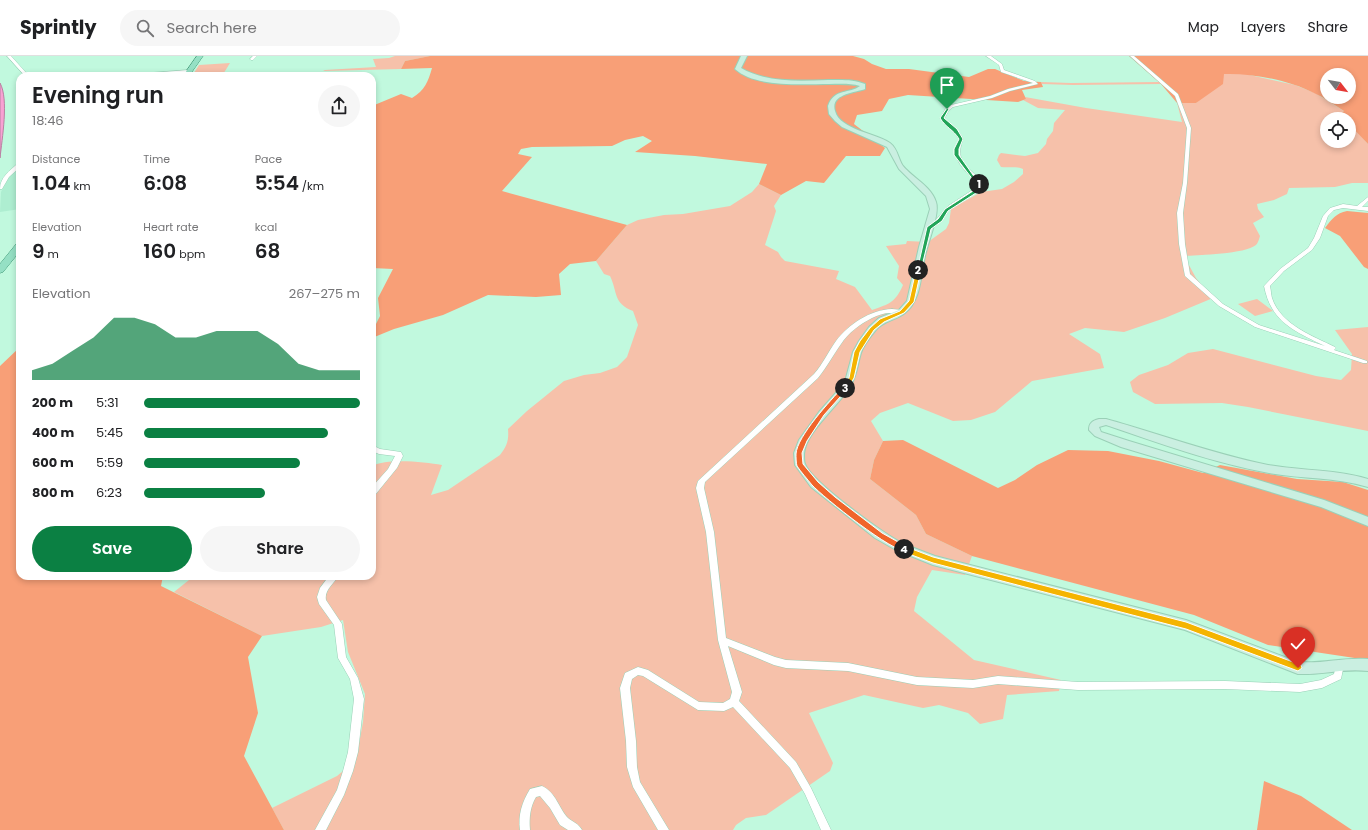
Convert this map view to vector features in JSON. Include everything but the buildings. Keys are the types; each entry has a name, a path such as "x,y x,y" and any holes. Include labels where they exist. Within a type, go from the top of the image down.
{"main road":[{"path":"188,72 200,56"},
{"path":"744,56 738,69 747,74 787,82 847,82 863,85 863,88 843,94 831,103 833,116 846,125 890,146 897,162 903,170 926,192 932,200 934,209 923,246 913,297 902,312 882,320 872,329 862,342 857,352 852,378 822,414 804,440 799,453 800,464 815,484 879,535 900,548 933,560 1186,625 1298,668 1330,668 1340,664 1368,665"},
{"path":"0,270 16,250"},
{"path":"1368,483 1336,474 1270,469 1214,456 1106,422 1099,422 1094,425 1094,430 1098,434 1125,444 1324,504 1368,522"}],"street":[{"path":"9,56 23,72"},
{"path":"928,228 940,220 946,210 974,192 979,187 979,182 957,155 957,149 961,139 956,130 942,118 947,109 952,106 1036,84 1034,82 1002,72 1001,65 988,56"},
{"path":"1132,56 1177,95 1188,128 1185,183 1180,213 1182,244 1187,275 1221,305 1257,326 1367,362"},
{"path":"0,188 7,176 16,168"},
{"path":"1359,207 1368,198"},
{"path":"1367,362 1306,335 1286,323 1270,300 1267,286 1282,270 1310,249 1317,238 1326,216 1332,208 1343,206 1368,209"},
{"path":"664,830 636,784 632,767 631,741 625,688 628,676 638,671 645,673 698,706 724,707 734,702 737,692 722,640 710,532 700,488 702,481 816,376 826,365 839,342 850,331 874,315 888,310 902,312"},
{"path":"376,449 398,454 399,456 395,465 376,487"},
{"path":"320,830 341,792 348,771 353,752 359,700 354,678 342,658 338,624 322,602 321,597 323,590 331,580"},
{"path":"722,640 769,660 786,664 848,667 917,681 973,684 998,680 1078,686 1225,685 1300,688 1322,684 1333,680 1338,676 1340,664"},
{"path":"734,702 793,765 808,791 826,830"},
{"path":"525,830 524,821 527,801 533,792 542,791 554,804 564,821 577,830"}],"shaded area":[{"path":"395,56 430,56 405,61 401,69 323,71 376,67 373,59"},
{"path":"430,56 853,56 864,59 872,64 886,69 909,69 969,77 988,69 995,69 1024,81 1041,82 1043,87 1022,90 1026,99 1018,102 908,95 889,99 882,111 857,115 854,124 885,148 880,156 846,156 824,183 806,181 781,195 759,184 767,164 695,156 635,152 652,141 643,136 625,140 612,146 532,147 521,149 518,154 532,157 502,191 627,225 596,261 570,264 559,274 561,295 536,297 488,295 443,315 394,329 376,336 376,324 380,316 378,298 393,269 376,268 376,104 401,94 412,98 423,89 432,68 401,69 405,61"},
{"path":"1129,56 1368,56 1368,144 1356,131 1356,112 1343,112 1344,111 1334,104 1356,104 1356,68 1320,68 1320,96 1293,84 1270,78 1224,74 1223,84 1196,103 1177,103 1161,84"},
{"path":"230,63 224,72 195,72 199,65"},
{"path":"1241,73 1295,85 1315,93 1320,96 1320,104 1333,104 1344,111 1320,112 1320,148 1356,148 1356,130 1368,144 1368,183 1352,183 1335,187 1289,188 1287,194 1274,200 1257,204 1258,209 1264,217 1253,223 1260,236 1256,245 1232,252 1184,256 1196,278 1213,298 1165,318 1124,332 1085,328 1069,334 1100,354 1104,368 1032,381 995,412 971,420 953,421 908,403 880,413 871,421 883,441 874,460 870,479 916,515 926,534 972,556 965,575 932,570 917,597 914,611 974,660 1061,680 1059,691 1007,695 1003,719 980,724 968,713 939,705 923,708 864,695 809,713 833,763 830,771 766,815 746,818 736,825 733,830 284,830 272,808 337,776 356,760 363,722 365,694 348,652 343,620 321,627 262,636 174,592 189,580 376,580 376,465 396,461 442,465 431,495 448,490 500,455 507,443 508,429 527,411 564,381 584,375 600,373 617,367 627,357 638,325 633,311 622,305 619,301 610,276 604,274 596,261 627,225 638,220 664,215 683,214 730,206 752,192 759,184 781,195 774,206 776,211 765,245 778,252 785,261 839,271 836,279 855,287 872,310 891,302 897,296 903,285 897,278 899,266 886,246 906,244 907,241 928,242 946,229 949,223 951,209 981,192 1002,189 1014,182 1023,174 1023,169 1020,168 1001,167 997,160 1001,153 1025,156 1038,153 1046,144 1047,139 1053,131 1054,123 1065,110 1038,108 1023,100 1026,99 1025,97 1086,108 1182,122 1177,103 1196,103 1224,74"},
{"path":"1041,82 1159,82 1161,84 1073,85 1042,84"},
{"path":"0,83 3,90 4,109 0,158"},
{"path":"16,169 16,210 0,212 1,192 8,178"},
{"path":"1347,211 1368,213 1368,269 1364,267 1340,236 1325,228 1337,215"},
{"path":"1257,299 1273,311 1255,316 1238,304"},
{"path":"1368,327 1368,431 1222,403 1155,404 1133,392 1130,382 1139,375 1168,365 1188,353 1213,349 1316,376 1341,380 1351,370 1352,354 1335,330"},
{"path":"16,351 16,580 162,580 161,586 262,636 248,657 258,713 244,756 284,830 0,830 0,366"},
{"path":"903,440 998,488 1015,480 1037,465 1068,450 1108,451 1159,461 1203,473 1220,465 1297,479 1343,482 1368,490 1368,660 1268,645 1194,615 972,556 926,534 916,515 870,479 874,460 883,441"},
{"path":"1264,781 1301,796 1352,830 1257,830"}],"route":[{"path":"947,109 942,118 956,130 961,139 958,143 957,155 979,182 979,187 974,192 946,210 940,220 928,228 911,302 902,312 882,320 872,329 862,342 857,352 852,378 822,414 804,440 799,453 800,464 815,484 879,535 900,548 933,560 1186,625 1237,643 1298,668"}]}
